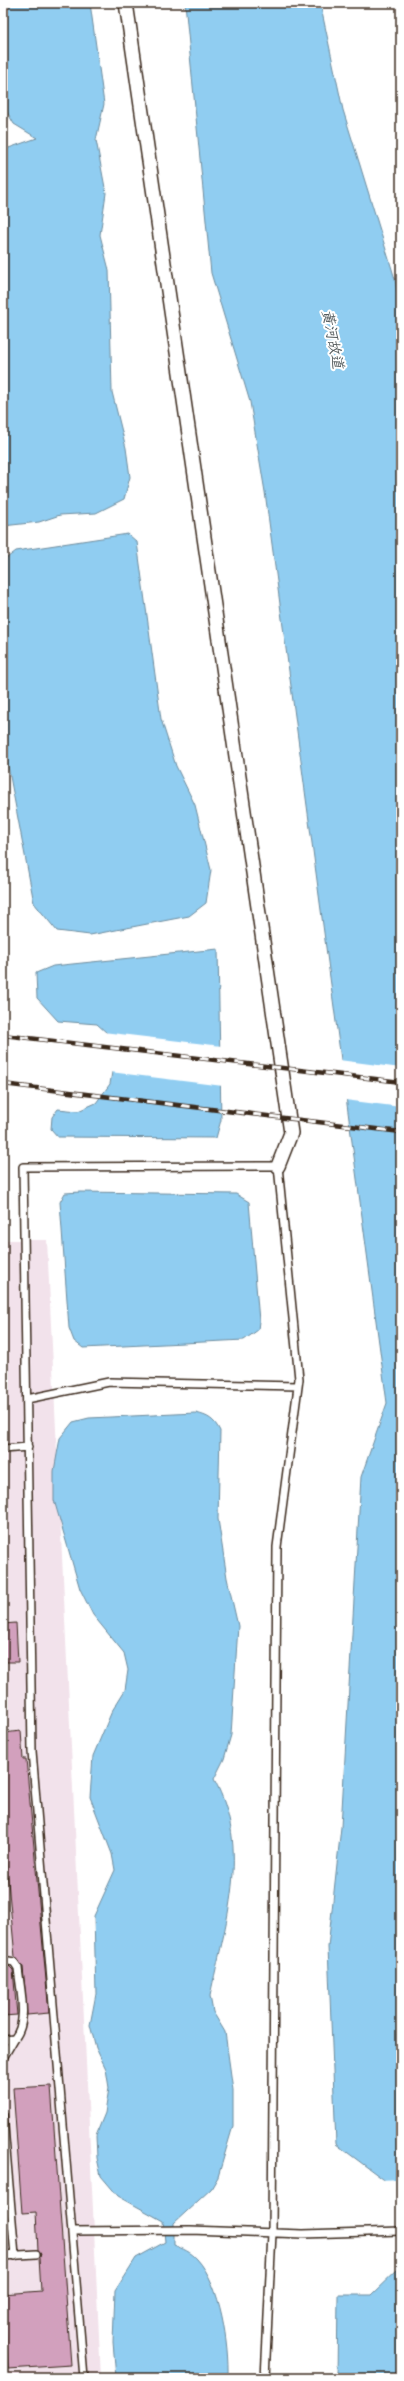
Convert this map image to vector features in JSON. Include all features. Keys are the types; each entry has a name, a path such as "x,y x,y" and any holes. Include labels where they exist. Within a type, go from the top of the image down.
{"street":[{"path":"126,3 291,1133 278,1166"}],"lane":[{"path":"84,2378 32,1751 23,1167 278,1166 300,1379 277,1547 272,2233 265,2378"},
{"path":"27,1399 109,1382 298,1386"},
{"path":"3,1449 28,1446"},
{"path":"3,1960 14,1962 18,1968 22,2020 19,2033 3,2058"},
{"path":"3,2040 14,2039"},
{"path":"3,2115 15,2256"},
{"path":"72,2231 190,2230 303,2234 401,2231"},
{"path":"3,2256 36,2254"}],"shaded area":[{"path":"3,1240 47,1240 101,2378 3,2378"}],"water":[{"path":"3,3 90,3 104,104 96,140 106,193 100,235 109,270 112,392 126,448 130,477 124,499 96,513 60,515 39,522 3,526 3,150 37,138 14,124 3,105"},
{"name":"黄河故道","path":"185,3 320,3 343,110 395,279 401,315 401,2217 395,2188 336,2144 328,1947 341,1827 361,1477 387,1403 265,492 250,402 211,273"},
{"path":"128,534 137,542 161,719 176,766 195,805 211,870 206,903 189,916 90,935 57,931 34,903 5,750 3,727 3,561 16,551"},
{"path":"218,949 221,1120 216,1138 58,1137 51,1129 52,1117 58,1109 78,1111 96,1103 110,1084 117,1042 97,1024 58,1021 37,998 36,973 53,966"},
{"path":"65,1193 236,1194 249,1202 259,1321 258,1330 244,1340 83,1348 74,1341 69,1328 60,1202"},
{"path":"196,1413 204,1415 210,1419 220,1431 218,1519 227,1578 238,1626 231,1735 224,1759 214,1779 225,1806 232,1833 232,1887 228,1914 210,1996 213,2012 225,2032 233,2090 233,2126 218,2177 211,2189 174,2223 174,2245 187,2251 197,2259 205,2270 212,2284 218,2299 225,2333 228,2378 116,2378 113,2342 115,2291 136,2258 165,2242 163,2221 118,2196 101,2176 97,2158 96,2135 105,2113 109,2088 106,2069 96,2048 90,2025 96,1994 94,1916 115,1870 112,1854 90,1797 93,1756 112,1711 125,1690 128,1670 124,1653 93,1615 80,1589 54,1500 54,1471 60,1438 73,1422 89,1418"},
{"path":"401,2266 401,2378 337,2378 338,2295 371,2295"}],"pier":[{"path":"103,1032 222,1046 223,1086 110,1072 115,1042"},
{"path":"339,1060 401,1068 401,1107 345,1100"},
{"path":"401,2179 401,2219 394,2190 380,2180"}],"building":[{"path":"16,1623 18,1662 3,1662 3,1624"},
{"path":"21,1731 23,1759 26,1759 49,2013 27,2015 23,1967 15,1957 3,1827 3,1733"},
{"path":"9,1966 13,1970 17,2015 3,2016 3,1967"},
{"path":"51,2086 71,2365 8,2369 3,2294 41,2291 39,2258 41,2253 38,2250 36,2212 22,2213 13,2088"}],"railway":[{"path":"3,1035 401,1082"},
{"path":"3,1084 401,1132"}]}
